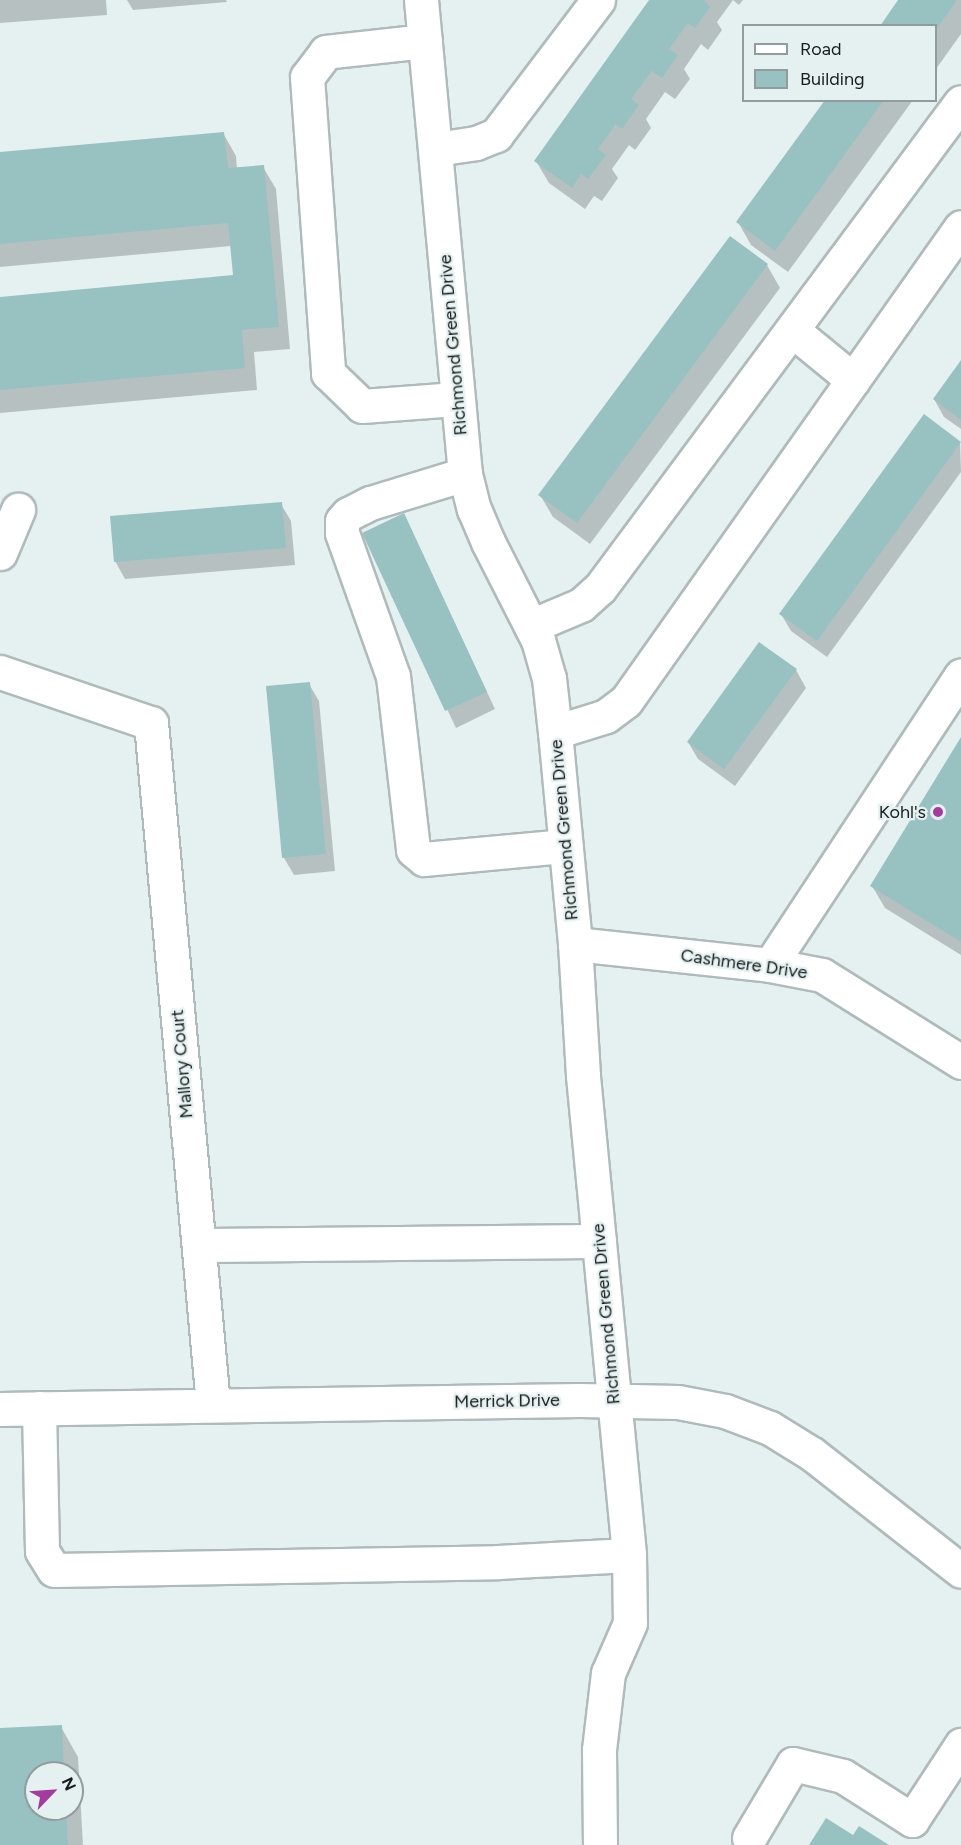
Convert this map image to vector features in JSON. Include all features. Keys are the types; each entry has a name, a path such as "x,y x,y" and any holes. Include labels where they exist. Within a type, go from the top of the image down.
{"street":[{"name":"Richmond Green Drive","path":"421,0 436,149 456,399 465,474 474,509 488,542 531,626 549,678 555,732 583,1076 628,1555 630,1623 609,1673 599,1750 600,1845"},
{"path":"436,149 476,143 496,135 598,0"},
{"path":"424,41 326,52 307,77 328,373 362,406 456,399"},
{"path":"531,626 581,605 600,588 961,102"},
{"path":"555,732 606,716 626,700 961,227"},
{"path":"792,330 853,380"},
{"path":"465,474 370,502 348,513 342,521 342,533 393,676 413,850 423,859 565,846"},
{"path":"0,553 18,510"},
{"name":"Mallory Court","path":"0,672 151,723 213,1404"},
{"path":"770,965 961,675"},
{"name":"Cashmere Drive","path":"574,944 770,965 822,975 961,1062"},
{"path":"199,1245 599,1241"},
{"name":"Merrick Drive","path":"0,1409 213,1404 678,1402 725,1411 770,1428 812,1454 961,1571"},
{"path":"39,1408 42,1551 54,1570 498,1562 628,1555"},
{"path":"749,1838 793,1764 843,1776 912,1820 961,1745"}],"building":[{"path":"649,0 704,0 710,7 695,28 688,23 669,49 678,55 662,78 652,71 631,99 639,105 622,129 616,124 598,149 606,155 588,179 581,174 572,188 534,161"},
{"path":"898,0 957,0 937,29 937,24 881,24"},
{"path":"824,102 883,102 775,251 736,222"},
{"path":"224,132 228,168 264,165 279,327 242,330 245,368 0,390 0,297 233,275 228,223 0,244 0,152"},
{"path":"730,236 768,264 577,523 538,495"},
{"path":"961,360 961,420 933,399"},
{"path":"924,414 961,442 817,641 779,614"},
{"path":"282,502 286,548 114,562 110,516"},
{"path":"404,513 487,692 445,711 362,533"},
{"path":"759,642 797,669 724,769 687,742"},
{"path":"310,682 326,854 282,858 266,686"},
{"name":"Kohl's","path":"961,737 961,942 870,886"},
{"path":"62,1725 64,1761 24,1761 24,1821 67,1821 68,1845 0,1845 0,1728"},
{"path":"826,1818 853,1835 859,1826 889,1845 809,1845"}],"place":[{"name":"Kohl's","path":"938,812"}]}
